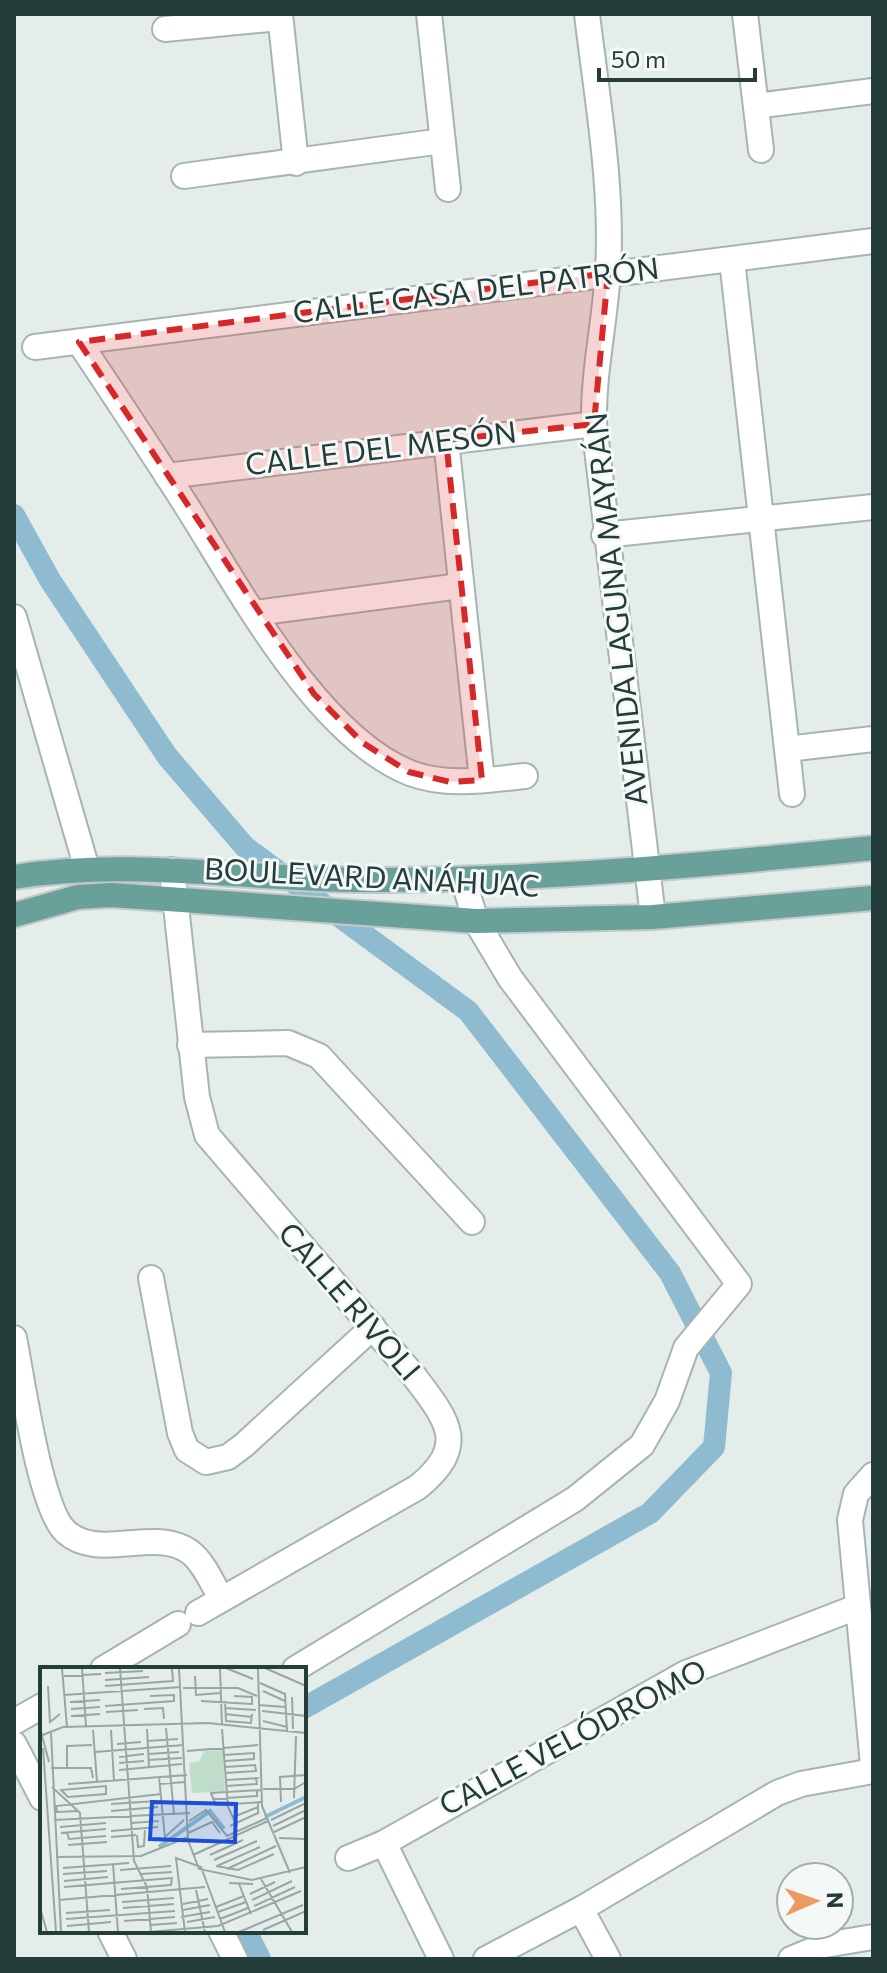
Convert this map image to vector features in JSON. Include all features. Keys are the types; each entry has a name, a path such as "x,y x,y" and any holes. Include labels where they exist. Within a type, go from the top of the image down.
{"main road":[{"name":"BOULEVARD ANÁHUAC","path":"14,877 87,869 362,880 463,879 647,870 873,848"},
{"name":"BOULEVARD ANÁHUAC","path":"14,915 93,896 476,921 653,917 873,898"}],"street":[{"path":"429,14 448,189"},
{"name":"AVENIDA LAGUNA MAYRÁN","path":"587,14 609,200 608,273 596,357 594,424 604,535 653,917"},
{"path":"745,14 761,150"},
{"path":"165,29 280,16 296,163"},
{"path":"756,106 873,91"},
{"path":"184,176 442,141"},
{"name":"CALLE CASA DEL PATRÓN","path":"35,347 873,241"},
{"path":"732,260 792,794"},
{"path":"79,342 255,613 314,694 363,743 409,772 450,782 525,776"},
{"name":"CALLE DEL MESÓN","path":"167,476 594,424"},
{"path":"446,440 482,780"},
{"path":"604,535 873,507"},
{"path":"255,613 460,586"},
{"path":"14,617 87,869"},
{"path":"787,749 873,739"},
{"name":"CALLE RIVOLI","path":"106,1667 221,1598 418,1487 444,1462 450,1436 445,1421 414,1376 240,1178 207,1135 200,1116 190,1045 172,870"},
{"path":"298,1667 575,1499 642,1445 657,1422 686,1348 739,1284 535,1014 476,921 463,879"},
{"path":"190,1045 288,1043 319,1056 472,1222"},
{"path":"151,1278 180,1433 187,1450 206,1462 228,1457 244,1445 373,1327"},
{"path":"14,1338 43,1479 57,1522 79,1540 180,1546 200,1562 221,1598"},
{"path":"486,1959 581,1909 777,1793 801,1784 873,1768 850,1520 851,1504 868,1479"},
{"name":"CALLE VELÓDROMO","path":"348,1858 384,1843 686,1673 857,1607"},
{"path":"14,1722 40,1707"},
{"path":"14,1744 40,1794"},
{"path":"384,1843 441,1959"},
{"path":"581,1909 608,1959"},
{"path":"111,1933 124,1959"},
{"path":"222,1933 235,1959"},
{"path":"791,1959 825,1945 873,1937"}],"highlighted area":[{"path":"608,273 594,424 446,440 482,780 450,782 409,772 363,743 314,694 79,342"}],"waterway":[{"path":"14,515 50,580 167,756 245,847 468,1011 670,1273 721,1373 714,1447 650,1513 306,1707"},
{"path":"247,1933 260,1959"}]}
